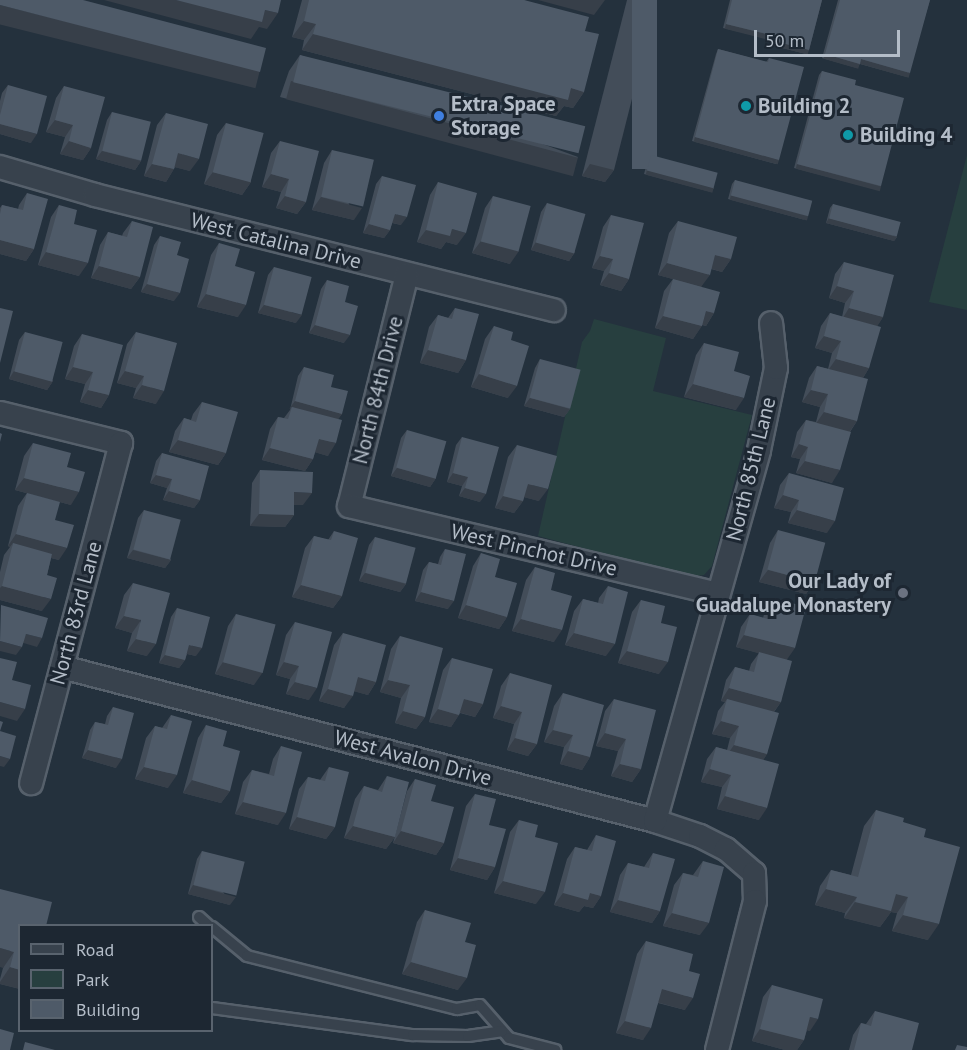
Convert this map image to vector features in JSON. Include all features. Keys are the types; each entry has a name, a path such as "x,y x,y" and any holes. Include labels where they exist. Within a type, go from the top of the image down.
{"street":[{"name":"West Catalina Drive","path":"0,167 95,195 554,310"},
{"name":"North 84th Drive","path":"349,506 407,274"},
{"name":"North 85th Lane","path":"655,821 759,450 776,368 771,323"},
{"name":"North 83rd Lane","path":"0,412 121,443 31,783"},
{"name":"West Pinchot Drive","path":"349,506 718,594"},
{"name":"West Avalon Drive","path":"62,667 655,821 700,836 726,849 754,873 755,901 717,1050"}],"lane":[{"path":"199,918 208,924"},
{"path":"213,928 247,956 458,1010 480,1005 508,1038 555,1050"},
{"path":"213,1008 412,1035 468,1036 502,1031"}],"green space":[{"path":"967,155 967,310 929,302"},
{"path":"594,319 666,338 653,391 752,415 712,566 704,575 691,577 538,536 582,342 590,331"}],"building":[{"path":"0,0 83,0 266,48 260,72 0,5"},
{"path":"176,0 281,0 278,13 265,10 262,22"},
{"path":"309,0 524,0 589,17 585,31 599,34 584,92 571,88 568,100 313,34 316,24 304,21"},
{"path":"632,0 657,0 657,169 632,169"},
{"path":"732,0 822,0 809,50 774,41 775,36 726,24"},
{"path":"840,0 930,0 910,73 861,59 860,64 825,54"},
{"name":"Building 2","path":"718,49 768,62 769,58 804,67 779,160 695,137"},
{"path":"300,55 585,126 578,153 293,82"},
{"name":"Building 4","path":"822,71 856,80 855,85 904,98 881,186 797,164"},
{"path":"8,85 47,96 37,134 0,124 0,115"},
{"path":"64,86 105,97 91,148 69,141 73,125 55,120"},
{"path":"112,112 151,122 141,160 102,151"},
{"path":"166,113 208,124 199,159 178,153 174,169 152,164"},
{"path":"226,123 264,133 250,182 213,172"},
{"path":"280,141 319,151 306,202 285,196 289,179 271,174"},
{"path":"332,150 374,160 363,206 321,197"},
{"path":"651,155 718,173 714,188 647,170"},
{"path":"382,176 416,185 407,217 395,214 390,230 369,224"},
{"path":"735,180 812,201 808,216 731,195"},
{"path":"438,182 477,193 466,233 452,229 450,236 426,230"},
{"path":"27,193 48,199 34,249 0,240 2,205 23,210"},
{"path":"493,196 531,206 519,251 481,241"},
{"path":"547,203 585,214 574,253 536,242"},
{"path":"833,204 901,222 897,237 829,218"},
{"path":"59,205 77,210 74,224 97,230 88,263 46,252"},
{"path":"611,215 644,223 629,279 609,273 613,259 600,256"},
{"path":"132,221 153,227 140,277 99,266 108,232 127,237"},
{"path":"678,221 737,237 731,259 715,255 710,275 667,263"},
{"path":"160,236 181,242 177,255 189,259 180,293 147,284"},
{"path":"219,243 240,249 235,266 255,272 246,305 206,294"},
{"path":"844,262 894,275 883,317 849,308 854,291 837,286"},
{"path":"274,267 312,277 302,315 264,305"},
{"path":"673,279 720,292 714,313 706,311 702,326 663,316"},
{"path":"327,280 349,286 345,302 358,306 350,335 315,325"},
{"path":"0,308 13,311 0,363"},
{"path":"455,308 479,314 466,360 428,350 438,315 452,319"},
{"path":"830,313 881,327 869,368 836,359 841,341 824,336"},
{"path":"494,326 513,332 511,340 529,346 517,386 479,374"},
{"path":"25,332 63,342 52,382 14,372"},
{"path":"136,332 177,343 164,391 142,385 144,376 125,371"},
{"path":"82,334 123,345 109,395 88,390 93,372 73,367"},
{"path":"704,343 739,352 734,371 750,376 744,398 693,384"},
{"path":"540,359 581,370 570,409 530,398"},
{"path":"817,366 868,379 857,421 824,412 828,394 811,390"},
{"path":"304,367 334,375 331,387 348,391 342,414 295,401"},
{"path":"202,402 238,412 226,453 178,440 184,418 196,422"},
{"path":"292,407 342,420 336,443 319,439 313,459 270,448 278,417 288,419"},
{"path":"806,420 851,432 840,470 805,461 808,447 799,444"},
{"path":"407,430 446,441 436,479 396,467"},
{"path":"462,437 499,447 486,494 465,488 468,477 453,473"},
{"path":"33,443 71,453 67,467 85,472 79,492 24,478"},
{"path":"517,445 557,456 548,489 528,484 523,501 503,496"},
{"path":"162,453 209,466 200,500 169,491 172,479 156,475"},
{"path":"260,470 313,472 312,493 294,492 294,515 259,514"},
{"path":"789,473 844,488 835,521 797,510 799,500 783,495"},
{"path":"27,493 60,502 55,520 74,525 67,548 16,534"},
{"path":"144,510 181,520 170,559 133,550"},
{"path":"778,530 825,543 815,582 767,570"},
{"path":"334,531 358,538 342,596 301,585 314,536 331,540"},
{"path":"375,537 416,548 406,584 365,573"},
{"path":"13,543 52,554 47,575 57,578 51,599 2,586"},
{"path":"445,549 466,554 454,601 421,592 429,562 441,565"},
{"path":"481,553 500,559 495,577 517,583 507,617 466,605"},
{"path":"535,567 555,573 551,590 572,596 562,630 521,619"},
{"path":"133,583 170,593 156,644 136,639 141,620 124,616"},
{"path":"608,586 628,592 615,644 574,633 583,599 603,604"},
{"path":"774,598 806,607 795,648 744,635 750,614 768,619"},
{"path":"641,600 665,606 661,623 677,627 668,662 627,651"},
{"path":"1,605 48,618 42,638 26,634 22,647 0,641"},
{"path":"177,608 210,617 202,648 189,645 185,660 165,655"},
{"path":"236,614 276,625 263,673 223,662"},
{"path":"295,622 332,632 317,688 295,682 299,666 284,662"},
{"path":"343,633 386,645 376,682 358,677 353,696 328,689"},
{"path":"400,636 443,648 425,717 403,711 410,685 388,680"},
{"path":"759,652 792,661 781,702 729,688 735,667 754,672"},
{"path":"0,658 17,662 12,680 31,685 25,709 0,702"},
{"path":"452,658 493,669 483,704 464,699 459,715 438,709"},
{"path":"510,673 552,685 537,744 515,738 522,712 501,706"},
{"path":"563,693 604,705 590,757 568,751 573,735 553,730"},
{"path":"614,699 656,710 641,769 620,764 626,739 605,733"},
{"path":"727,699 779,713 767,754 734,745 739,726 721,721"},
{"path":"113,707 134,713 122,759 88,750 95,722 108,725"},
{"path":"171,715 192,721 177,775 144,767 155,726 167,729"},
{"path":"206,725 227,731 223,746 240,751 230,791 192,780"},
{"path":"0,731 16,736 10,759 0,756"},
{"path":"281,746 302,752 286,813 243,802 252,770 274,776"},
{"path":"716,747 779,764 767,808 725,796 731,775 710,769"},
{"path":"329,767 349,772 335,827 297,817 308,777 325,781"},
{"path":"387,776 409,782 395,837 353,826 364,786 382,792"},
{"path":"415,779 436,785 431,801 454,807 444,843 401,831"},
{"path":"475,794 496,799 489,825 506,829 495,867 458,858"},
{"path":"876,810 904,818 903,822 926,829 924,837 960,847 939,924 903,915 908,897 896,894 891,911 855,902 857,897 826,889 831,870 858,877"},
{"path":"519,820 538,825 535,837 558,843 545,892 503,881"},
{"path":"596,835 616,841 601,896 590,893 588,900 563,893 575,847 592,851"},
{"path":"202,851 245,862 236,896 194,885"},
{"path":"653,853 675,859 660,911 618,900 628,863 649,868"},
{"path":"703,861 724,867 709,923 672,913 683,873 698,877"},
{"path":"0,889 52,902 46,924 18,924 18,969 10,967 14,952 0,948"},
{"path":"425,910 471,923 465,942 476,945 467,978 411,962"},
{"path":"646,941 693,954 689,971 700,974 693,998 662,989 651,1028 625,1021"},
{"path":"772,985 823,999 818,1019 810,1017 804,1040 760,1029"},
{"path":"875,1011 919,1023 912,1050 854,1050 861,1023 871,1026"},
{"path":"0,1029 14,1033 10,1050 0,1050"},
{"path":"25,1042 55,1050 23,1050"},
{"path":"957,1045 967,1047 967,1050 955,1050"}],"place":[{"name":"Building 2","path":"746,106"},
{"name":"Extra Space Storage","path":"439,116"},
{"name":"Building 4","path":"848,135"},
{"name":"Our Lady of Guadalupe Monastery","path":"903,593"}]}
